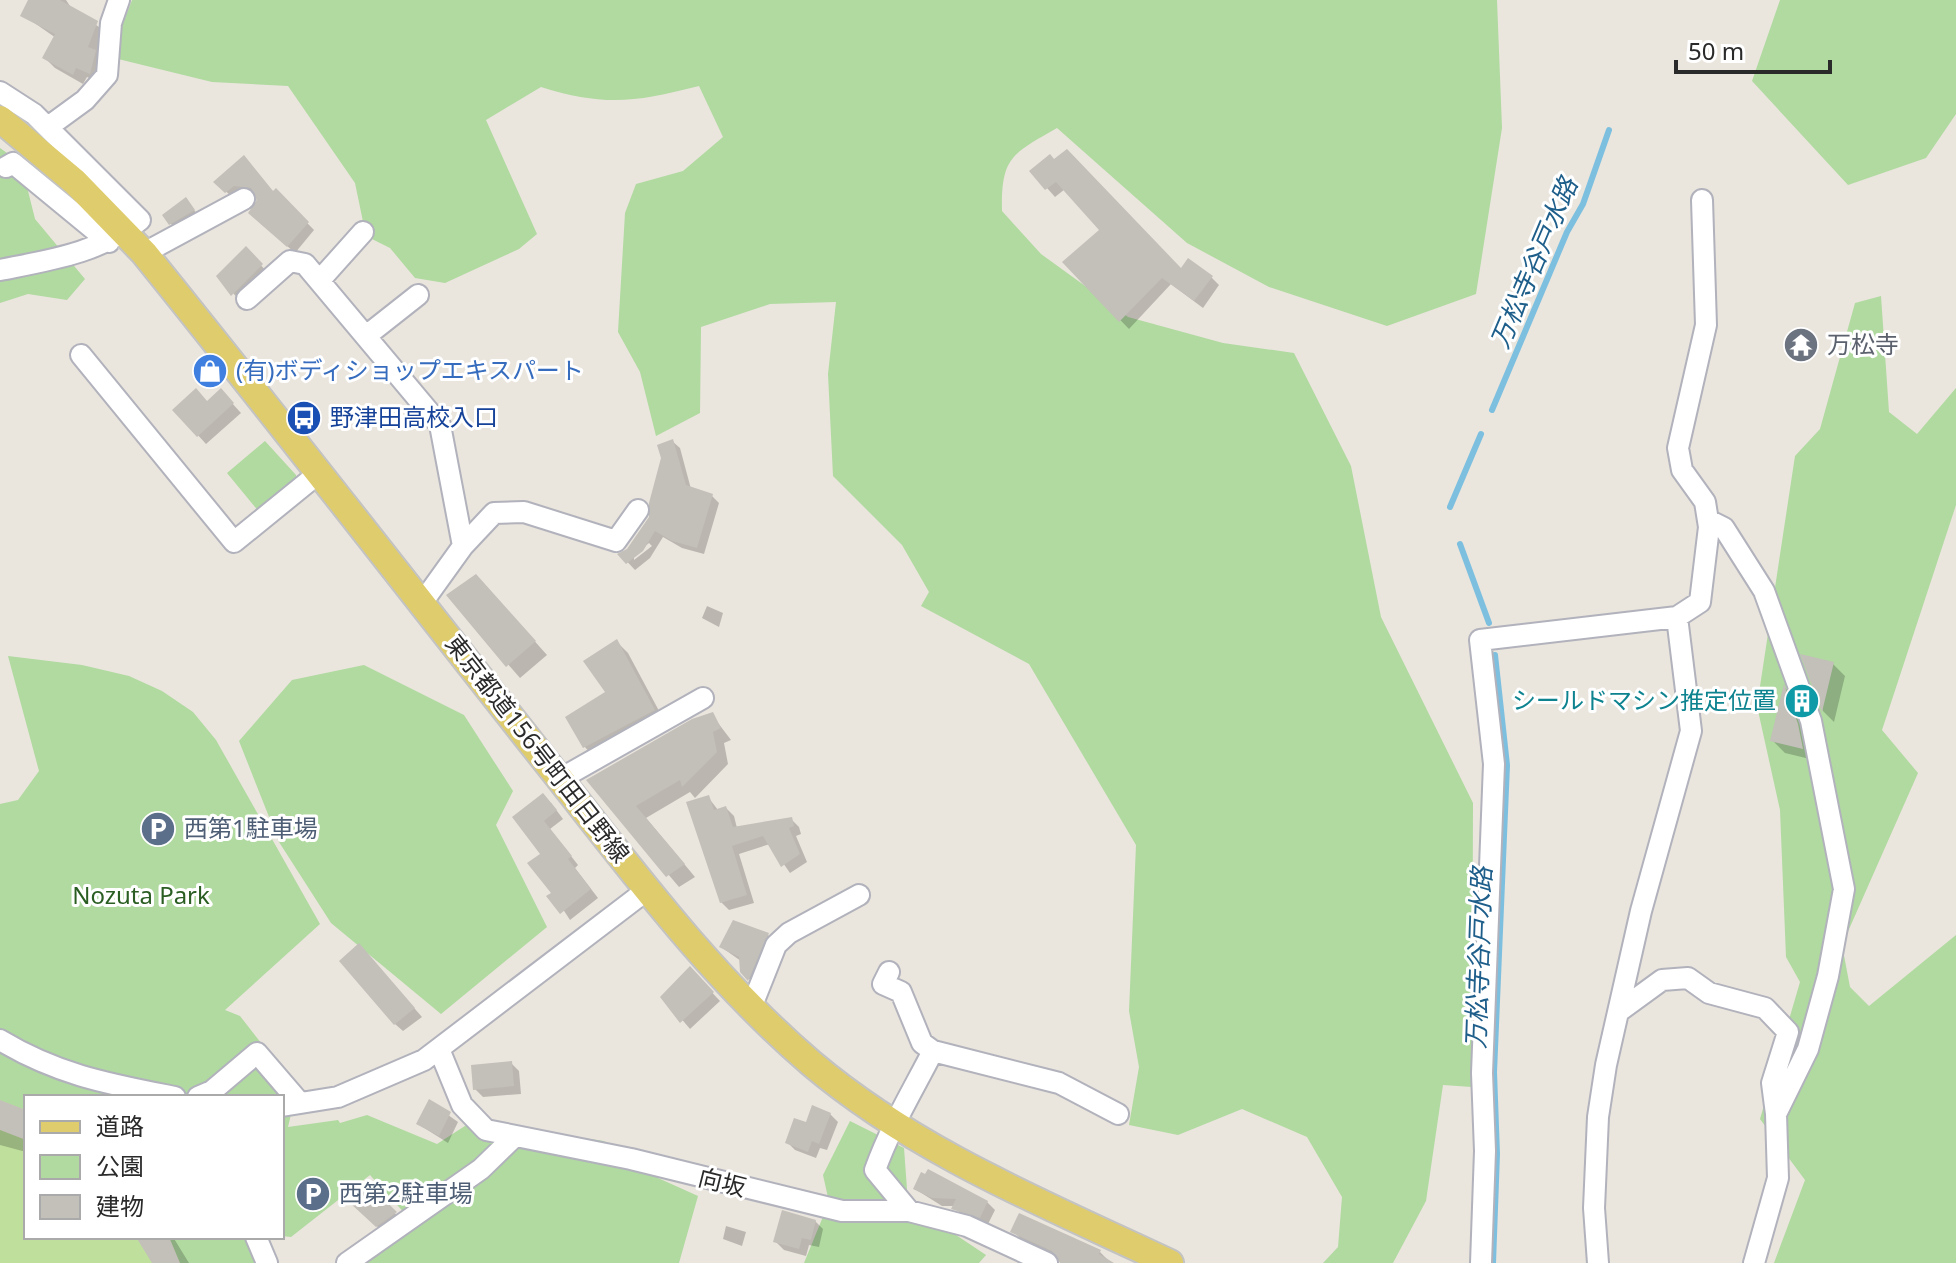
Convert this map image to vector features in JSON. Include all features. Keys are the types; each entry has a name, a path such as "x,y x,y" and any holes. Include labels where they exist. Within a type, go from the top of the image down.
{"main road":[{"name":"東京都道156号町田日野線","path":"0,119 75,182 117,237 144,253 647,890 751,1008 813,1064 893,1122 966,1165 1155,1260"}],"street":[{"path":"48,127 85,100 107,75 111,23 119,0"},
{"path":"0,92 48,127 140,220 117,237 0,270"},
{"path":"6,167 13,163 117,237"},
{"path":"144,253 244,199"},
{"path":"1481,1263 1485,1151 1482,1073 1494,764 1480,640 1677,617 1700,602 1708,520 1705,502 1682,470 1678,448 1706,325 1702,200"},
{"path":"320,280 363,232"},
{"path":"247,299 290,261 305,264 320,280 440,425 463,546"},
{"path":"366,336 418,295"},
{"path":"81,355 96,384 193,502 234,542 319,473"},
{"path":"422,603 463,546 494,513 524,512 616,541 638,510"},
{"path":"1708,520 1724,528 1764,591 1811,721 1844,889 1828,976 1808,1049 1776,1114"},
{"path":"1598,1263 1594,1208 1598,1117 1618,1012 1657,850 1691,731 1677,617"},
{"path":"560,779 703,698"},
{"path":"203,1095 212,1091 257,1053 291,1105 317,1103 361,1089 424,1060 647,890"},
{"path":"751,1008 776,945 789,933 859,895"},
{"path":"889,972 883,984 901,992 922,1043 933,1051 1059,1083 1118,1114"},
{"path":"1618,1012 1662,980 1688,978 1709,993 1765,1008 1788,1032 1772,1083 1778,1178 1754,1263"},
{"path":"0,1040 34,1060 81,1078 165,1095"},
{"name":"向坂","path":"439,1049 453,1087 473,1119 486,1130 631,1159 842,1211 909,1211 967,1226 1047,1263"},
{"path":"909,1211 875,1170 893,1122 909,1100 933,1051"},
{"path":"347,1263 481,1169 514,1137"},
{"path":"257,1239 267,1263"}],"green space":[{"path":"132,0 1497,0 1502,128 1476,294 1387,326 1269,287 1187,243 1057,128 1029,144 1012,159 1002,193 1002,211 1041,254 1128,317 1223,343 1294,353 1351,466 1381,617 1473,803 1472,1087 1443,1085 1426,1201 1393,1263 1323,1263 1338,1247 1342,1197 1307,1137 1242,1109 1178,1135 1129,1125 1139,1067 1129,1011 1136,845 1029,664 921,606 929,592 902,545 833,476 828,374 836,302 770,304 701,327 700,413 656,436 640,372 618,332 625,213 636,184 683,171 723,137 699,86 657,96 620,100 584,98 541,87 486,120 537,234 519,249 445,283 415,278 390,248 366,236 355,183 288,86 212,82 110,57"},
{"path":"1780,0 1956,0 1956,114 1926,158 1848,185 1752,81"},
{"path":"0,148 21,163 35,219 85,279 67,300 28,294 0,303"},
{"path":"1881,296 1889,412 1917,434 1956,388 1956,505 1882,730 1918,773 1842,945 1850,987 1869,1006 1956,935 1956,1263 1774,1263 1805,1180 1760,1119 1800,982 1786,957 1780,810 1757,706 1795,456 1820,429 1855,303"},
{"path":"265,441 296,475 296,483 260,513 227,473"},
{"name":"Nozuta Park","path":"8,656 82,665 129,676 162,691 193,712 216,740 320,924 225,1010 240,1016 297,1089 288,1127 338,1120 340,1123 367,1115 437,1144 468,1124 504,1142 408,1217 370,1175 291,1237 284,1236 284,1095 24,1095 24,1239 256,1239 258,1263 0,1263 0,804 18,800 39,771"},
{"path":"364,665 464,715 513,791 496,825 547,927 441,1014 331,923 279,842 239,741 292,680"},
{"path":"0,1100 24,1109 24,1239 170,1239 180,1263 0,1263"},
{"path":"850,1121 904,1148 908,1203 986,1255 979,1263 804,1263 829,1202 823,1175"},
{"path":"525,1130 604,1141 658,1178 698,1196 679,1263 349,1263"}],"building":[{"path":"28,0 60,0 98,21 88,47 96,50 90,74 76,68 73,75 42,58 55,34 20,16"},
{"path":"1067,149 1181,268 1188,258 1213,276 1194,301 1162,278 1119,322 1062,262 1099,230 1056,182 1045,190 1029,171 1050,154 1054,159"},
{"path":"244,155 273,191 276,188 309,222 287,247 248,213 257,200 251,188 234,186 225,193 213,182"},
{"path":"186,197 195,210 169,225 162,215"},
{"path":"246,246 263,264 231,296 216,276"},
{"path":"196,388 207,401 221,388 234,403 197,437 172,410"},
{"path":"673,439 686,485 713,494 697,548 672,541 655,531 643,551 626,564 617,554 627,549 649,517 649,503 661,458 657,445"},
{"path":"476,574 536,641 506,667 446,595"},
{"path":"617,639 655,710 583,748 565,717 605,692 583,661"},
{"path":"1800,654 1834,662 1822,712"},
{"path":"1784,684 1798,724 1803,749 1770,741"},
{"path":"713,712 721,728 713,732 717,752 682,787 680,780 636,806 685,864 666,877 586,780 692,719"},
{"path":"543,793 557,810 544,821 572,856 568,859 591,889 560,914 546,896 551,893 527,863 540,854 512,817"},
{"path":"709,795 714,810 726,806 733,827 792,817 794,826 789,828 800,854 781,867 763,836 732,846 747,895 720,903 686,802"},
{"path":"733,920 769,933 748,981 740,972 739,957 719,947"},
{"path":"359,943 415,1008 394,1025 339,961"},
{"path":"690,966 714,992 680,1023 660,997"},
{"path":"512,1061 514,1086 473,1090 471,1065"},
{"path":"429,1099 451,1112 439,1136 416,1124"},
{"path":"0,1100 24,1109 24,1139 0,1130"},
{"path":"812,1105 831,1113 819,1144 812,1141 808,1152 785,1143 794,1118 806,1122"},
{"path":"928,1169 988,1201 980,1218 951,1209 956,1199 932,1198 913,1189 921,1172 925,1174"},
{"path":"368,1184 397,1212 376,1227 350,1203"},
{"path":"782,1210 816,1220 811,1240 802,1238 799,1249 773,1242"},
{"path":"1019,1213 1101,1250 1099,1254 1114,1263 1060,1263 1052,1251 1010,1232"},
{"path":"137,1239 170,1239 180,1263 152,1263"}],"waterway":[{"name":"万松寺谷戸水路","path":"1492,410 1567,232 1583,204 1609,130"},
{"name":"万松寺谷戸水路","path":"1450,507 1481,434"},
{"name":"万松寺谷戸水路","path":"1460,544 1489,623"},
{"name":"万松寺谷戸水路","path":"1493,1263 1497,1154 1494,1072 1507,765 1495,655"}],"place":[{"name":"万松寺","path":"1801,345"},
{"name":"(有)ボディショップエキスパート","path":"210,371"},
{"name":"野津田高校入口","path":"304,418"},
{"name":"シールドマシン推定位置","path":"1802,701"},
{"name":"西第1駐車場","path":"158,829"},
{"name":"西第2駐車場","path":"313,1194"}]}
